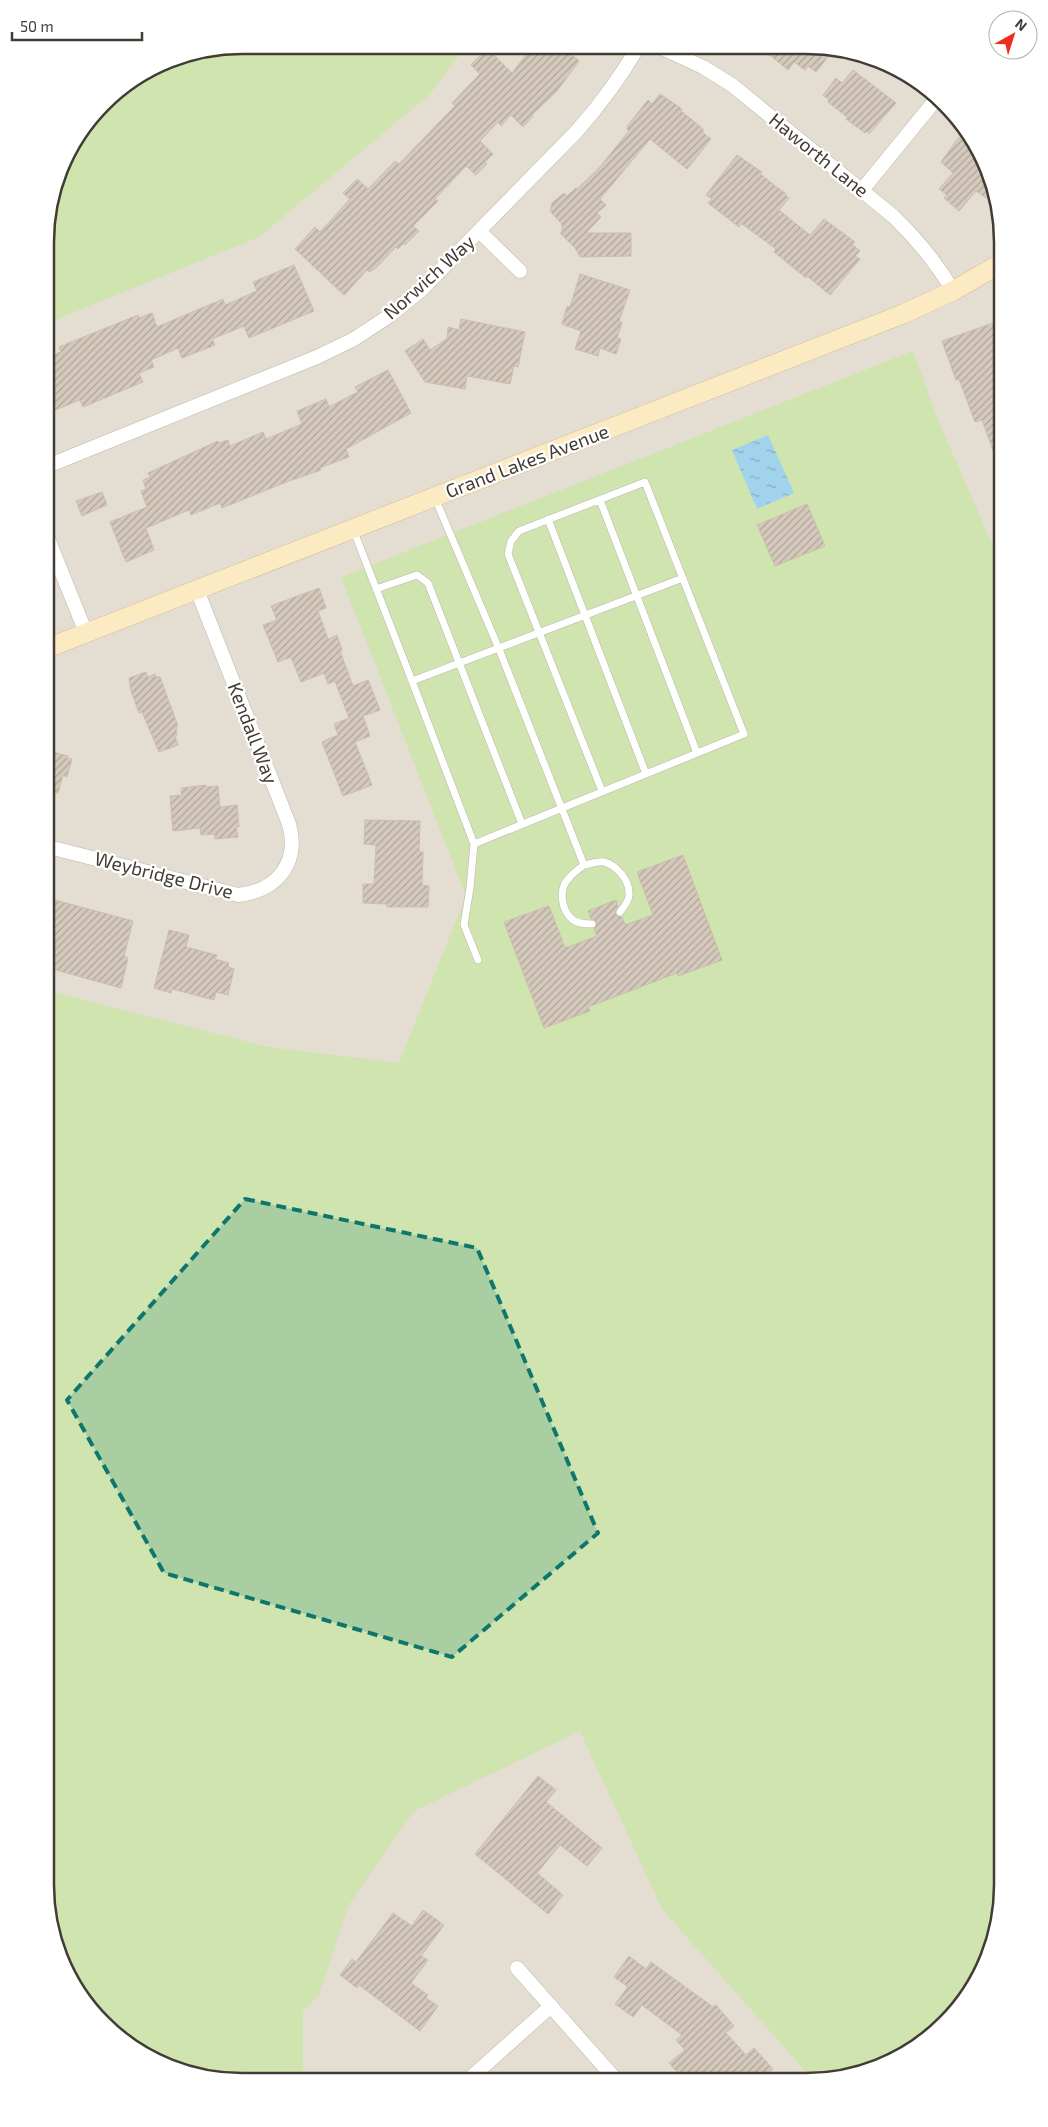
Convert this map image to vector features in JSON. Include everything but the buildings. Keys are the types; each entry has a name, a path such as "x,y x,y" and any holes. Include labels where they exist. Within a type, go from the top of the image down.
{"street":[{"name":"Norwich Way","path":"54,463 317,358 354,339 389,316 421,290 599,106 634,54"},
{"name":"Haworth Lane","path":"674,54 732,85 862,190 917,239 938,265 953,291"},
{"path":"862,190 933,103"},
{"path":"479,231 520,271"},
{"name":"Grand Lakes Avenue","path":"54,645 903,314 953,291 994,267"},
{"path":"54,553 86,633"},
{"name":"Kendall Way","path":"197,590 292,834 292,850 288,864 279,877"},
{"name":"Weybridge Drive","path":"54,848 238,895 253,893 268,887 279,877"},
{"path":"517,1968 609,2073"},
{"path":"475,2073 551,2006"}],"lane":[{"path":"474,844 744,734 645,482 519,530 511,541 508,554 602,791"},
{"path":"434,497 498,649 584,866"},
{"path":"600,500 697,753"},
{"path":"548,519 646,774"},
{"path":"353,528 474,844 464,925 478,960"},
{"path":"376,589 418,575 428,583 522,824"},
{"path":"412,682 683,578"},
{"path":"592,924 582,924 573,919 563,906 561,893 568,878 584,866 603,862 616,868 626,880 629,894 625,906 620,912"}],"highlighted area":[{"path":"245,1199 477,1248 598,1533 452,1657 164,1573 67,1400"}],"shaded area":[{"path":"230,54 818,54 843,57 889,73 911,85 930,100 963,137 980,170 988,193 994,230 994,1897 991,1922 980,1957 963,1990 948,2009 911,2042 878,2059 855,2067 818,2073 230,2073 205,2070 159,2054 137,2042 118,2027 85,1990 68,1957 60,1934 54,1897 55,217 60,193 73,159 85,137 118,100 137,85 170,68 205,57"}],"green space":[{"path":"460,54 430,94 259,237 54,320 54,230 57,205 64,181 85,137 118,100 137,85 170,68 193,60 217,55"},
{"path":"913,351 938,420 994,548 993,1910 988,1934 975,1968 963,1990 948,2009 911,2042 867,2063 831,2072 807,2073 662,1909 580,1731 414,1811 348,1906 319,1995 303,2010 303,2073 217,2072 193,2067 159,2054 137,2042 100,2009 85,1990 64,1946 57,1922 54,1897 54,992 268,1047 399,1063 466,896 341,577"}],"water":[{"path":"768,435 794,493 757,509 732,450"}]}
